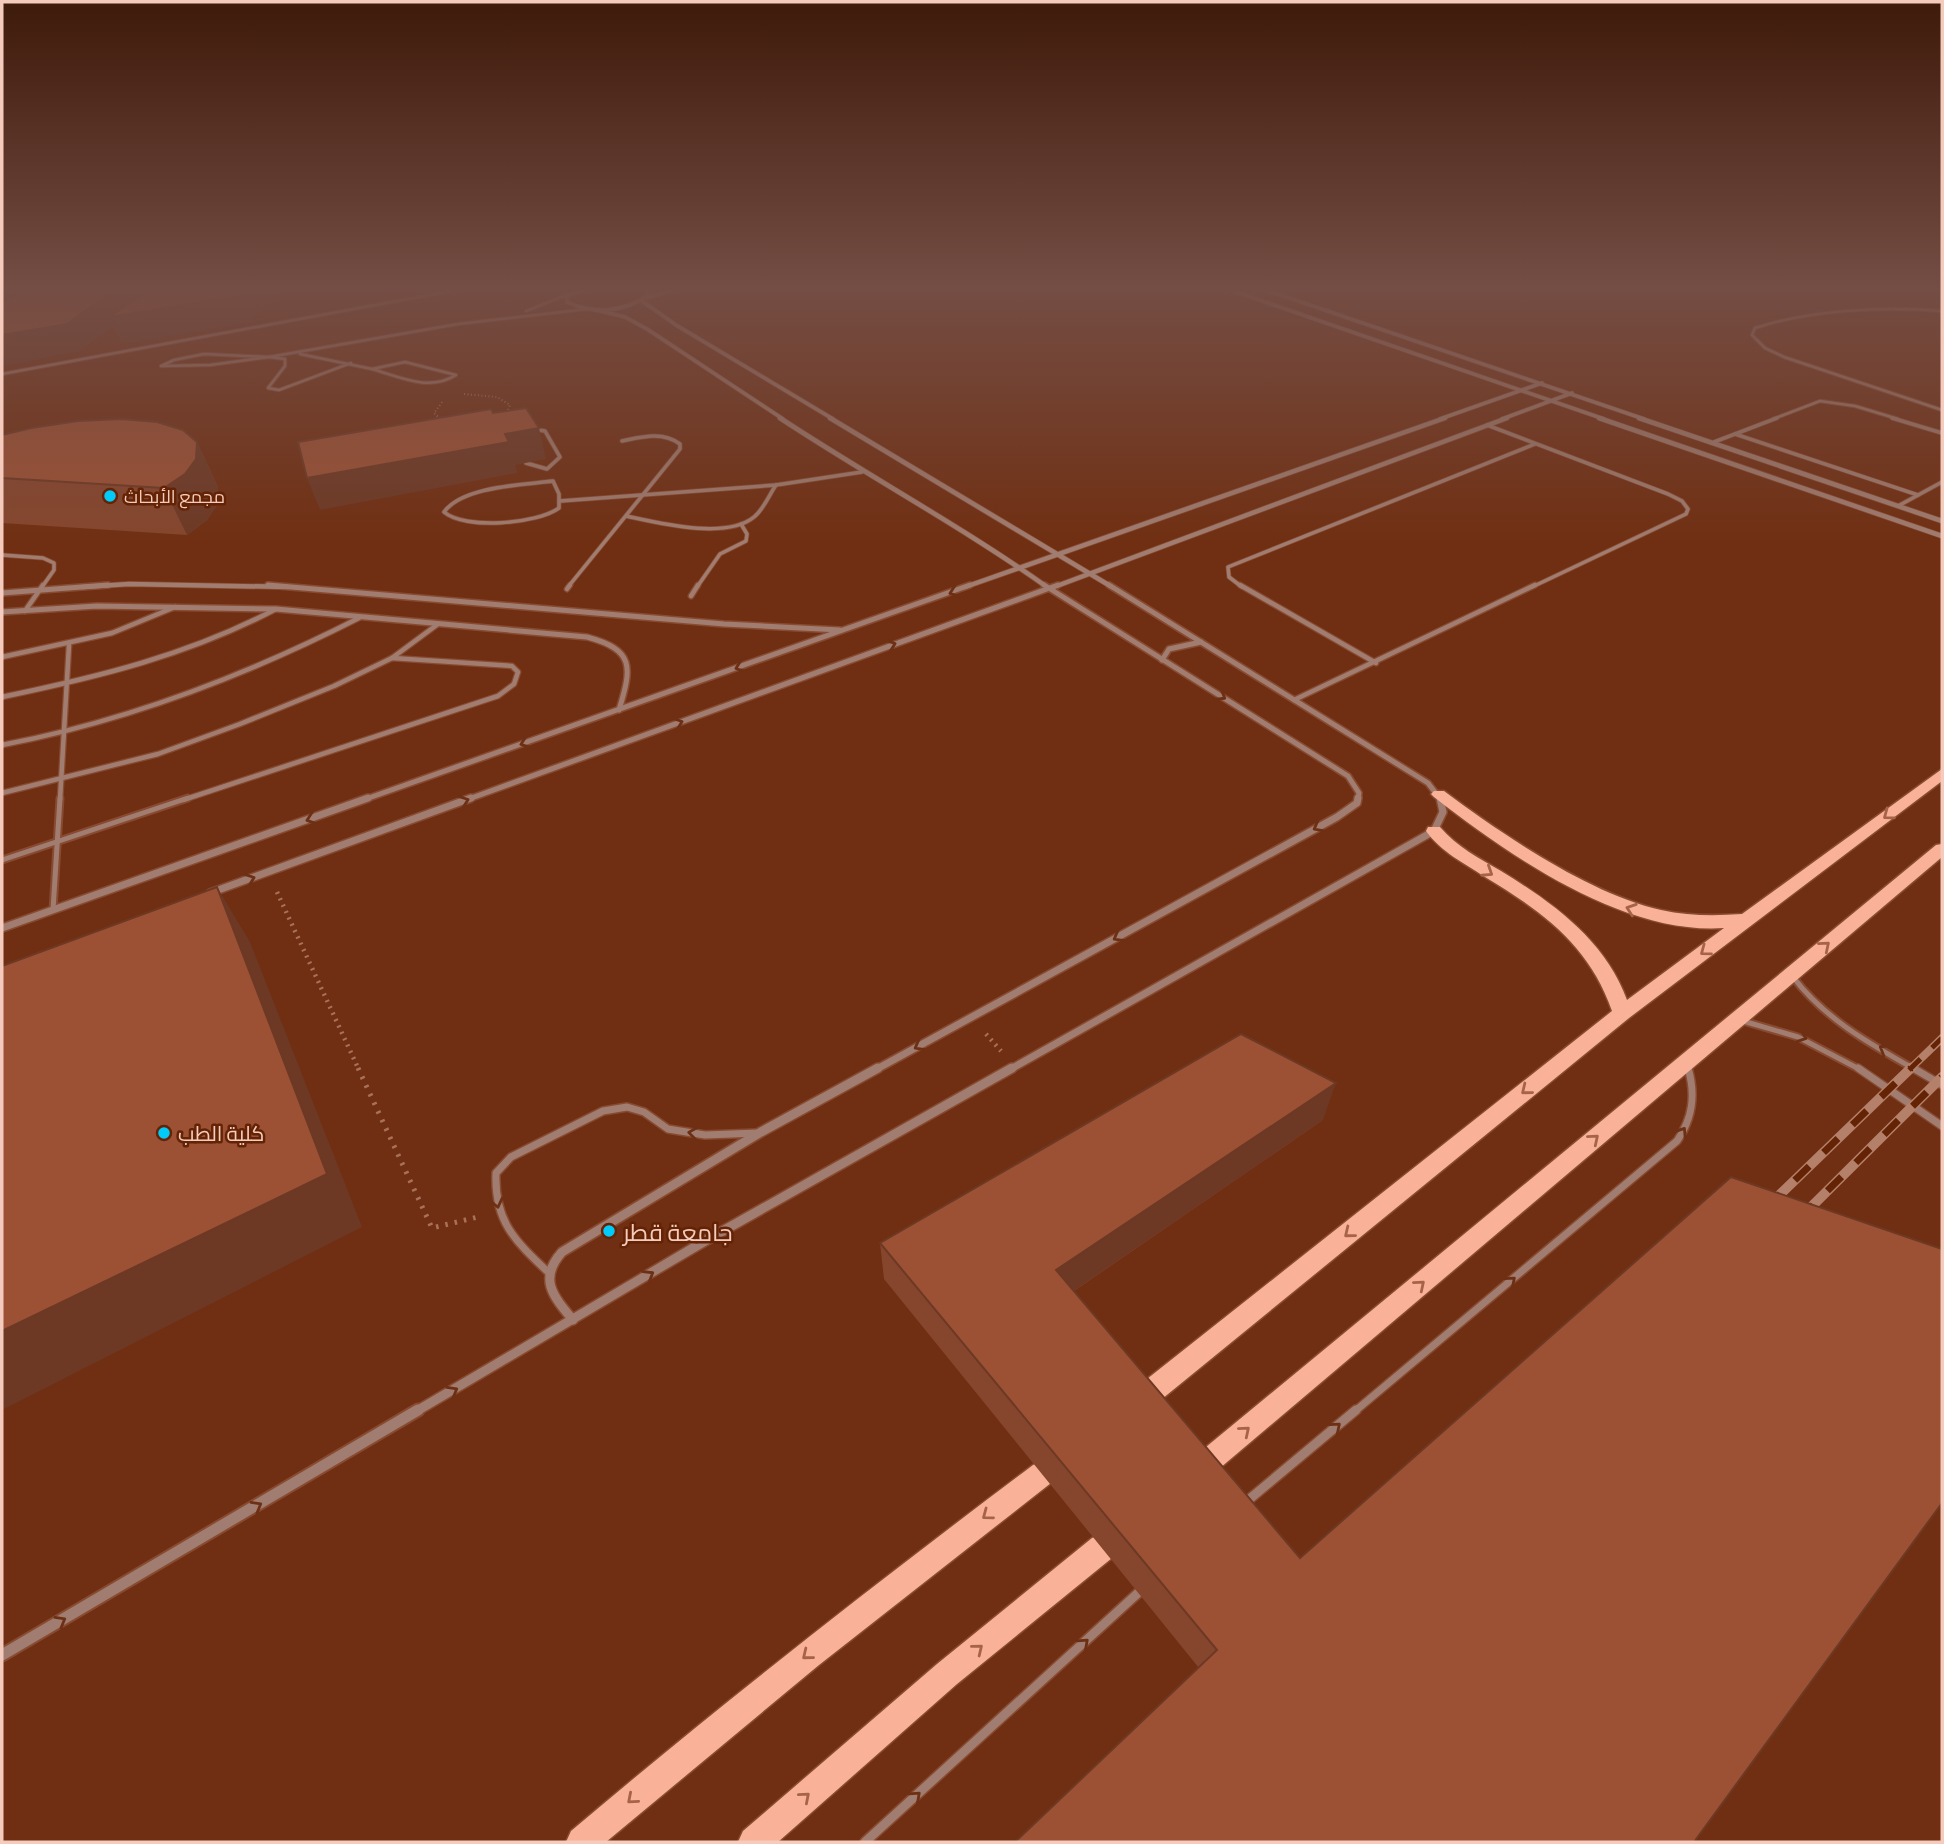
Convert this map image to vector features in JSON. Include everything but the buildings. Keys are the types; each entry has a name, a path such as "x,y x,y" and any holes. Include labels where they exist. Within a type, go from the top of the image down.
{"main road":[{"path":"1135,1405 1622,1013 1942,774"},
{"path":"1439,794 1474,821 1608,900 1680,921 1704,923 1746,920"},
{"path":"1434,831 1446,845 1559,919 1579,936 1608,973 1622,1013"},
{"path":"1193,1475 1942,849"},
{"path":"582,1842 682,1756 874,1601 1042,1474"},
{"path":"754,1842 947,1674 1102,1548"}],"street":[{"path":"573,1320 552,1291 548,1272 552,1259 574,1242 761,1132 1337,817 1357,803 1359,793 1355,785 1334,766 1049,589 987,545 862,472 712,372"},
{"path":"2,1656 705,1241 1434,831 1445,814 1439,794 1428,783 1058,554 754,372"},
{"path":"1470,372 1942,536"},
{"path":"1509,372 1942,521"},
{"path":"2,928 1542,383"},
{"path":"205,895 1049,589 1572,393"},
{"path":"1894,519 1910,510"},
{"path":"2,593 129,584 262,585 724,624 844,630"},
{"path":"2,612 177,606 276,609 566,634 602,640 623,651 630,669 619,710"},
{"path":"1163,660 1169,649 1201,642"}],"lane":[{"path":"280,372 268,388 279,390 327,372"},
{"path":"384,372 433,384 445,382 456,375 444,372"},
{"path":"1829,372 1942,410"},
{"path":"1714,442 1820,401 1855,406 1942,433"},
{"path":"1294,699 1376,663 1686,514 1688,509 1682,502 1668,494 1487,425"},
{"path":"524,430 545,431 560,457 547,469 526,463"},
{"path":"1734,434 1919,495"},
{"path":"567,589 679,452 680,444 675,439 663,436 622,441"},
{"path":"1376,663 1246,590 1229,577 1228,567 1535,444"},
{"path":"560,501 776,485 862,472"},
{"path":"553,481 560,501 559,508 552,515 529,520 458,520 444,512 448,504 468,495 553,481"},
{"path":"1898,506 1942,482"},
{"path":"626,516 678,525 725,527 741,524 757,515 776,485"},
{"path":"691,596 720,554 746,541 747,534 741,524"},
{"path":"2,555 43,558 54,563 54,570 25,611"},
{"path":"2,656 69,645 138,625 177,606"},
{"path":"2,697 179,656 235,632 276,609"},
{"path":"2,745 64,732 195,692 299,650 359,618"},
{"path":"2,793 158,754 334,686 392,658 438,624"},
{"path":"52,910 69,645"},
{"path":"2,860 498,696 512,688 517,680 518,672 512,666 392,658"},
{"path":"213,898 217,891"},
{"path":"1792,974 1802,992 1837,1020 1942,1085"},
{"path":"1736,1020 1766,1025 1814,1041 1942,1126"},
{"path":"1238,1509 1677,1141 1686,1128 1694,1097 1686,1062"},
{"path":"548,1272 511,1237 498,1211 494,1190 496,1173 511,1157 603,1111 627,1108 644,1112 668,1129 705,1135 761,1132"},
{"path":"865,1842 1138,1593"}],"path":[{"path":"457,396 480,394 502,399 510,408 501,416"},
{"path":"448,422 436,418 435,409 450,398"},
{"path":"432,424 441,420"},
{"path":"268,872 432,1228 498,1211"},
{"path":"971,1017 1015,1067"}],"railway":[{"path":"1909,1070 1942,1038"},
{"path":"1766,1208 1911,1068"},
{"path":"1799,1219 1942,1077"}],"place":[{"name":"مجمع الأبحاث","path":"110,496"},
{"name":"كلية الطب","path":"164,1133"},
{"name":"جامعة قطر","path":"609,1231"}]}
